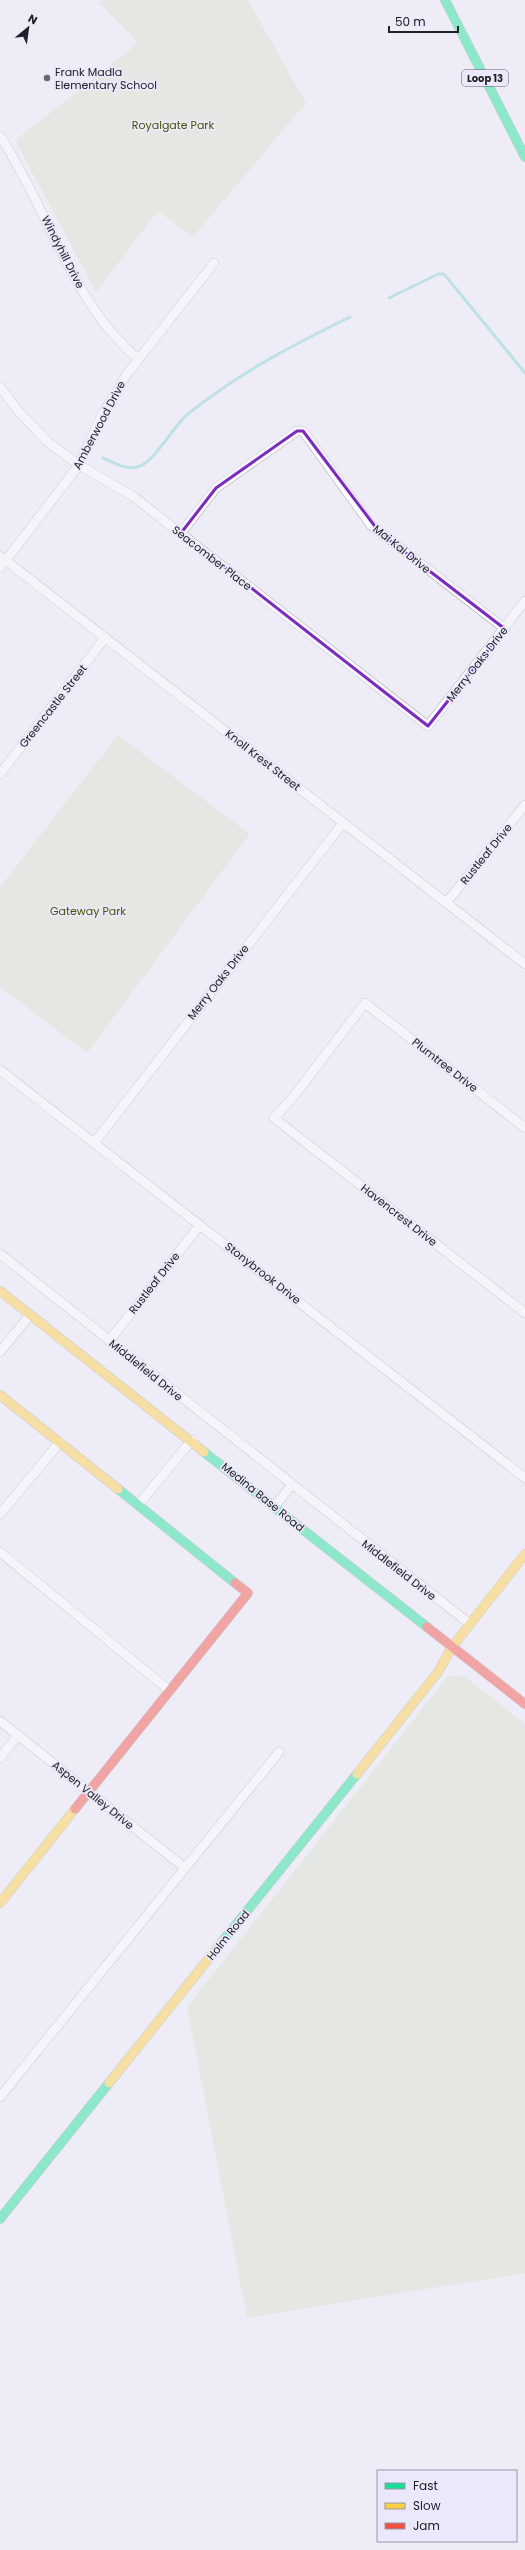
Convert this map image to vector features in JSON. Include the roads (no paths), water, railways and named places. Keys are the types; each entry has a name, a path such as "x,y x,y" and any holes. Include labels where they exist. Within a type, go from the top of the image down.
{"street":[{"name":"Loop 13","path":"445,0 525,157"},
{"name":"Windyhill Drive","path":"0,136 89,302 115,339 138,359"},
{"name":"Amberwood Drive","path":"2,562 79,465 114,393 138,359 214,264"},
{"name":"Seacomber Place","path":"0,387 36,430 79,465 116,485 181,533 428,726"},
{"name":"Mai Kai Drive","path":"181,533 209,495 226,479 297,431 303,431 371,525 505,628"},
{"name":"Knoll Krest Street","path":"2,562 105,638 525,964"},
{"name":"Merry Oaks Drive","path":"428,726 525,601"},
{"name":"Greencastle Street","path":"0,774 105,638"},
{"name":"Rustleaf Drive","path":"446,903 525,805"},
{"name":"Merry Oaks Drive","path":"94,1143 343,823"},
{"name":"Plumtree Drive","path":"274,1118 294,1096 365,1003 525,1128"},
{"name":"Stonybrook Drive","path":"0,1070 525,1478"},
{"name":"Havencrest Drive","path":"274,1118 525,1313"},
{"name":"Rustleaf Drive","path":"109,1341 200,1224"},
{"name":"Middlefield Drive","path":"0,1254 291,1486 470,1624"},
{"name":"Medina Base Road","path":"0,1291 192,1440 525,1704"},
{"path":"0,1352 30,1315"},
{"path":"0,1395 248,1593 0,1903"},
{"path":"138,1505 192,1440"},
{"path":"0,1514 60,1442"},
{"path":"274,1506 291,1486"},
{"path":"0,1552 170,1691"},
{"name":"Holm Road","path":"0,2219 438,1672 452,1647 525,1554"},
{"name":"Aspen Valley Drive","path":"0,1721 185,1868"},
{"path":"0,1758 18,1735"},
{"path":"0,2097 279,1752"}],"waterway":[{"path":"389,298 438,274 444,274 525,373"},
{"path":"103,458 119,465 133,468 144,464 157,451 183,418 227,385 267,360 350,317"}],"place":[{"name":"Frank Madla Elementary School","path":"47,78"}],"park label":[{"name":"Royalgate Park","path":"173,125"},
{"name":"Gateway Park","path":"88,911"}]}
